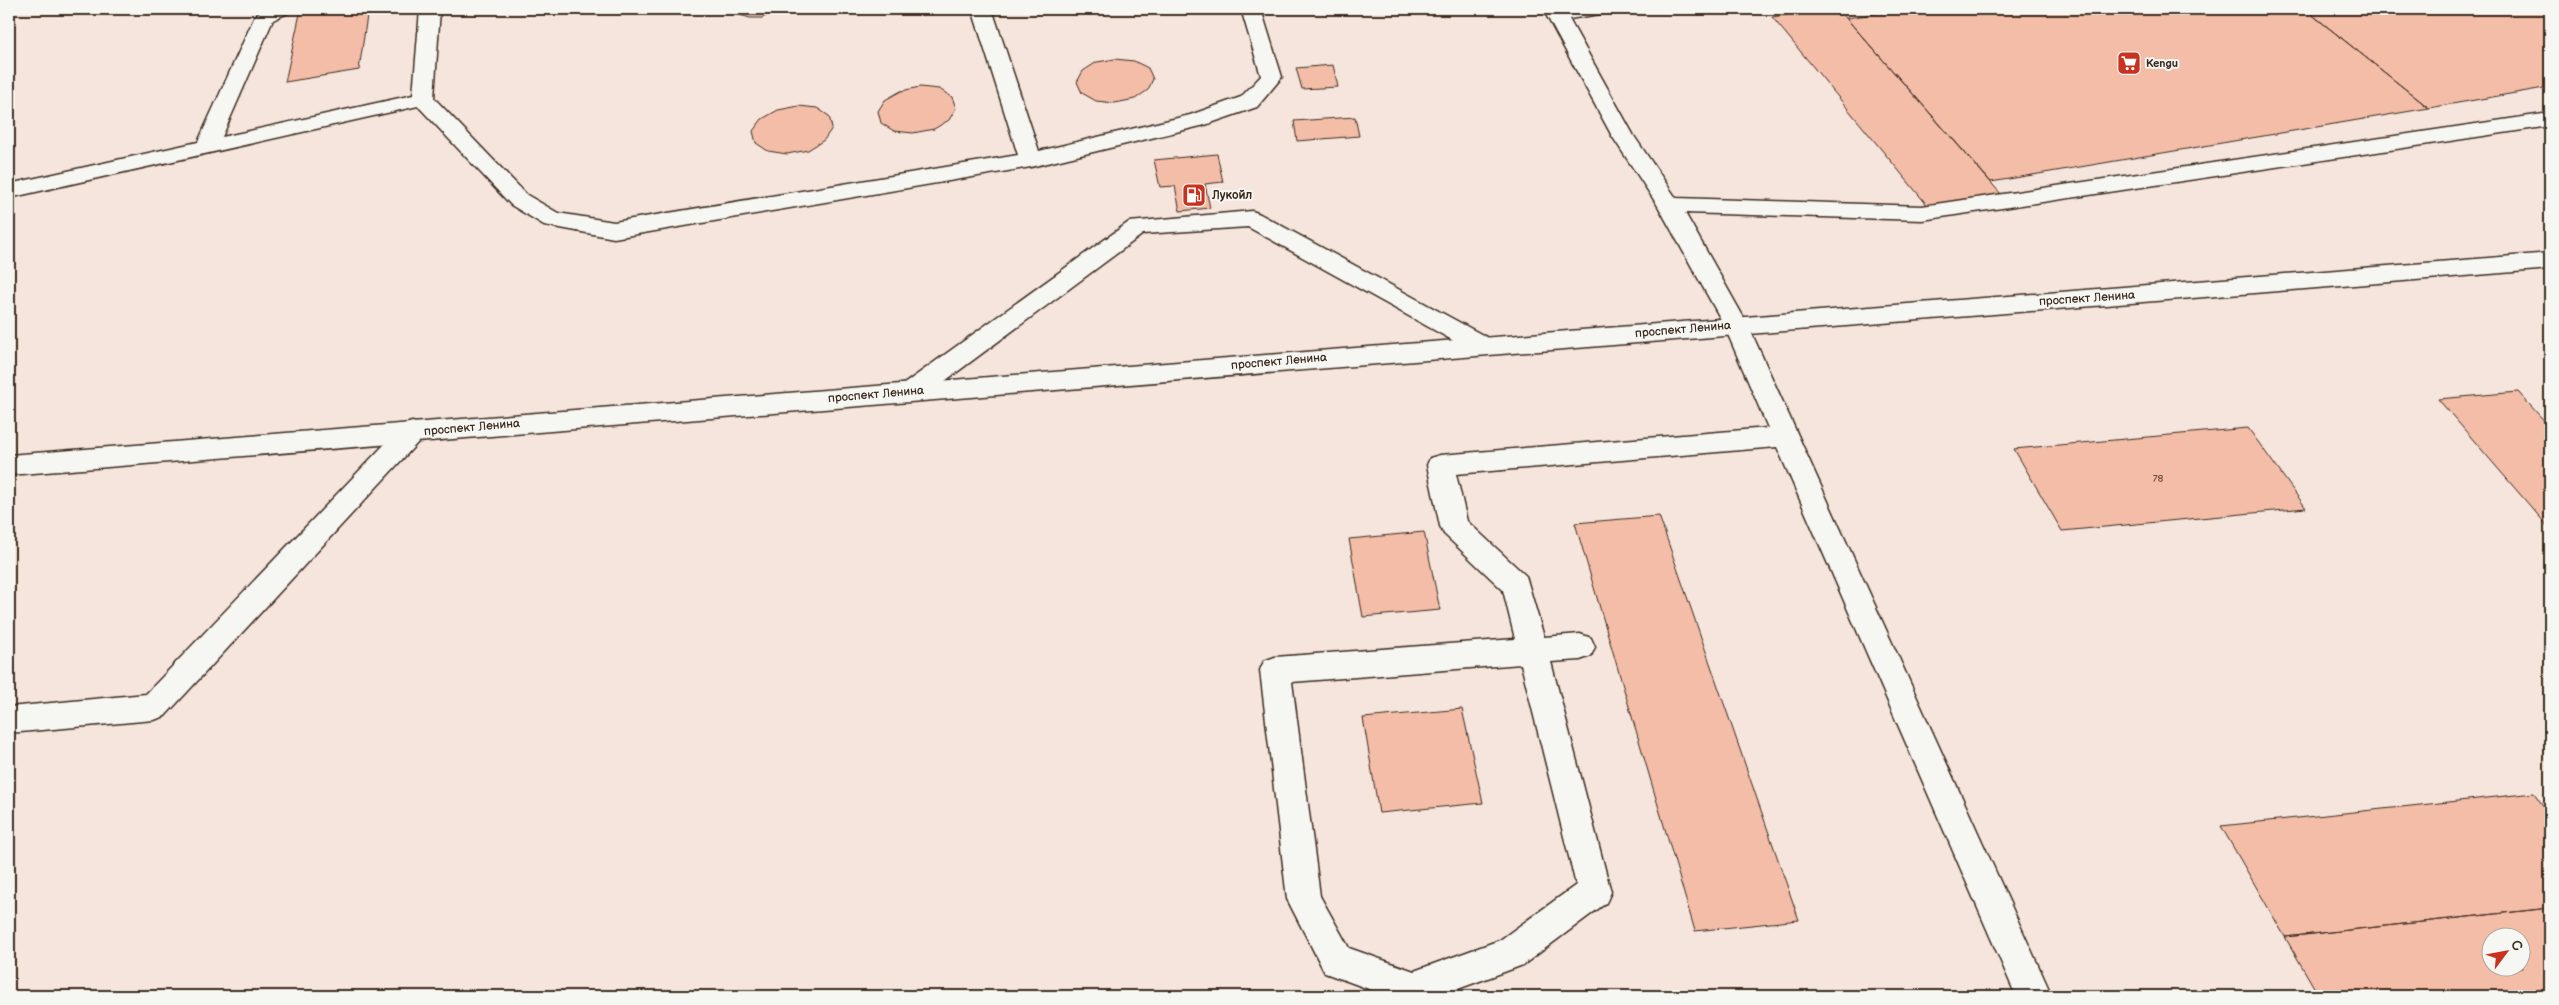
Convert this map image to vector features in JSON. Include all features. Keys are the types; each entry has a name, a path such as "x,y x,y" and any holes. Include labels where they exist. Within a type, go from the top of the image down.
{"main road":[{"path":"207,147 265,16 281,9"},
{"path":"430,9 423,99 519,200 552,220 614,230 1031,160 1196,120 1249,102 1272,77 1251,9"},
{"path":"982,9 1031,160"},
{"path":"1600,9 1555,12 1623,136 1669,205 1736,325 2034,996"},
{"path":"9,191 423,99"},
{"path":"1669,205 1922,213 2550,119"},
{"path":"913,391 1137,227 1252,219 1481,345"},
{"name":"проспект Ленина","path":"9,465 1481,345 2550,261"},
{"path":"9,720 154,707 412,432"},
{"path":"1580,647 1533,650 1276,670 1304,899 1337,961 1414,988 1511,953 1594,892 1533,650 1516,584 1454,526 1440,465 1786,436"}],"building":[{"path":"301,9 368,9 359,70 285,82"},
{"path":"780,9 762,18 750,18 740,15 736,10"},
{"path":"1838,9 2001,194 1928,206 1772,17"},
{"name":"Kengu","path":"1909,9 2305,9 2429,108 1991,182 1846,18"},
{"path":"2305,9 2550,9 2550,87 2429,108"},
{"path":"1115,59 1134,61 1148,68 1153,79 1148,90 1135,99 1115,103 1096,101 1082,93 1077,82 1083,71 1097,62"},
{"path":"1333,65 1338,87 1302,89 1296,68"},
{"path":"920,87 939,89 952,97 956,108 949,120 934,129 913,133 894,131 881,123 878,111 885,100 901,91"},
{"path":"799,106 817,108 829,116 832,128 824,140 808,150 787,154 768,151 756,143 753,131 762,119 778,110"},
{"path":"1355,117 1359,136 1297,141 1294,121"},
{"path":"1217,154 1223,182 1205,184 1210,208 1180,211 1175,186 1160,187 1154,160"},
{"path":"2518,392 2550,427 2550,529 2438,399"},
{"path":"2248,428 2306,508 2062,531 2014,449"},
{"path":"1659,516 1799,920 1695,931 1575,523"},
{"path":"1424,532 1440,610 1363,617 1349,539"},
{"path":"1462,709 1483,803 1379,813 1363,718"},
{"path":"2534,793 2550,815 2550,908 2285,937 2221,826"},
{"path":"2550,908 2550,996 2319,996 2285,937"}],"place":[{"name":"Kengu","path":"2129,63"},
{"name":"Лукойл","path":"1194,195"}]}
